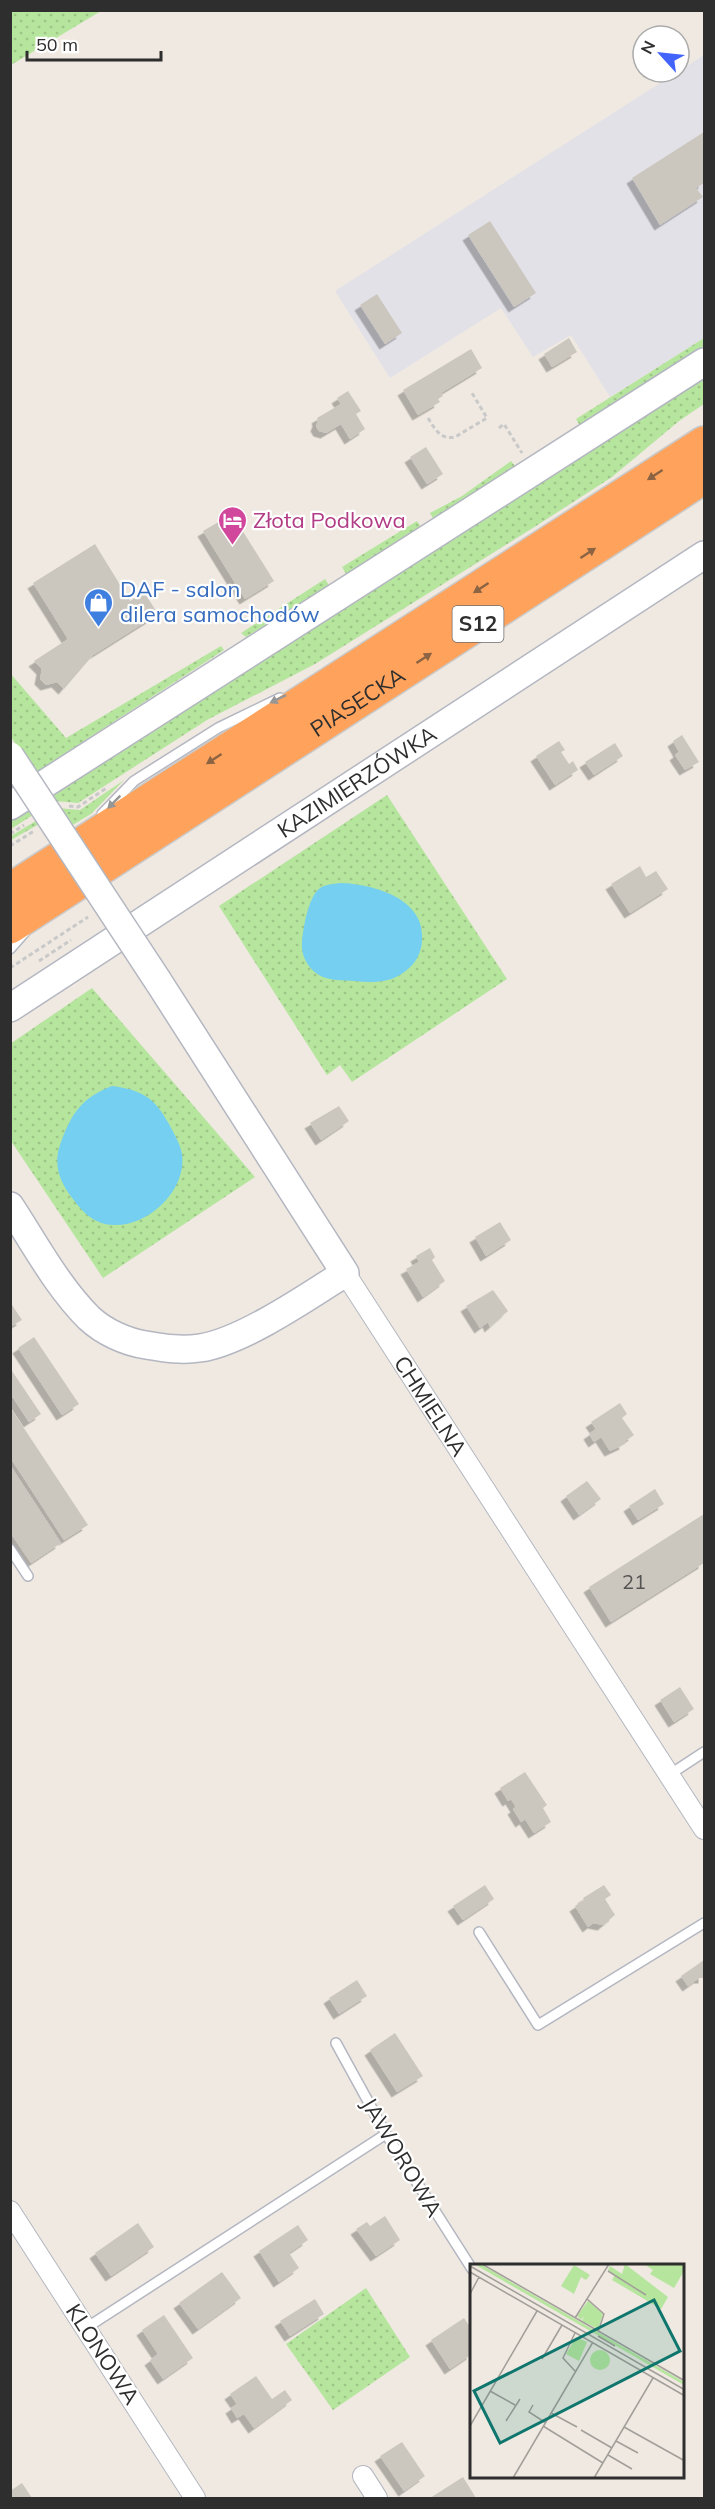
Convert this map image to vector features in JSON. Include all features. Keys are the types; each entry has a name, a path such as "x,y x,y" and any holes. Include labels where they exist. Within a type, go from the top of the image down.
{"highway":[{"name":"PIASECKA","path":"10,890 320,685 705,443"},
{"name":"PIASECKA","path":"10,927 705,477"}],"street":[{"path":"10,806 705,362"},
{"name":"KAZIMIERZÓWKA","path":"10,1008 705,555"},
{"name":"CHMIELNA","path":"10,756 158,981 705,1829"},
{"path":"10,1206 66,1293 91,1320 128,1342 173,1350 201,1348 232,1339 345,1273"},
{"name":"KLONOWA","path":"10,2211 195,2499"},
{"path":"363,2476 378,2499"}],"lane":[{"path":"94,822 134,782 218,728 287,695"},
{"path":"55,862 86,830"},
{"path":"10,949 49,902"},
{"path":"10,1549 28,1576"},
{"path":"669,1776 705,1752"},
{"path":"479,1932 538,2025 705,1923"},
{"name":"JAWOROWA","path":"336,2043 386,2134 470,2266"},
{"path":"86,2328 386,2134"}],"path":[{"path":"428,418 440,435 449,439 455,437 489,417 472,393"},
{"path":"499,428 504,424 522,454"},
{"path":"10,846 41,827"},
{"path":"10,968 57,937 62,944 35,963"}],"shaded area":[{"path":"704,55 704,338 610,397 571,335 533,357 501,308 390,378 335,291 659,84 691,84 691,63"}],"green space":[{"path":"11,10 101,10 101,11 11,65"},
{"path":"704,338 704,346 580,426 576,419"},
{"path":"704,376 704,404 679,421 612,477 315,664 207,720 78,803 55,801 11,829 11,817"},
{"path":"511,461 516,467 434,520 430,513 462,496"},
{"path":"417,521 421,527 346,574 342,567"},
{"path":"325,579 329,585 246,637 241,633"},
{"path":"221,646 224,650 35,773 11,737 10,673 66,738"},
{"path":"124,780 91,814 71,826 41,823 11,840 11,836 57,808 80,810"},
{"path":"387,795 507,979 352,1082 340,1065 327,1075 219,906"},
{"path":"92,988 255,1177 103,1278 11,1141 10,1044"},
{"path":"366,2288 410,2357 333,2410 286,2344"}],"water":[{"path":"341,883 381,890 406,904 415,913 421,925 421,949 414,962 403,973 392,979 380,981 336,980 319,975 307,964 302,943 306,917 312,900 321,887"},
{"path":"112,1086 139,1093 152,1101 169,1124 182,1154 182,1167 178,1180 172,1193 163,1203 140,1219 127,1224 114,1225 101,1223 77,1204 61,1180 57,1160 64,1134 78,1108 92,1096"}],"building":[{"path":"704,132 704,183 696,188 703,197 660,225 632,178"},
{"path":"490,221 536,293 514,307 468,235"},
{"path":"377,294 402,333 385,344 360,305"},
{"path":"569,338 577,352 552,367 544,354"},
{"path":"471,349 482,368 441,393 443,396 438,399 440,402 418,415 403,390"},
{"path":"348,391 361,411 356,414 365,429 350,439 341,424 326,433 319,431 316,426 317,418 341,404 337,398"},
{"path":"426,447 443,474 427,484 410,457"},
{"name":"Złota Podkowa","path":"232,514 274,581 245,599 203,531"},
{"name":"DAF - salon dilera samochodów","path":"95,544 130,601 144,592 158,614 93,655 64,689 57,682 46,685 40,679 42,669 34,661 68,639 33,583"},
{"path":"682,735 699,762 685,770 675,755 679,752 673,741"},
{"path":"559,741 565,750 561,752 569,764 573,761 578,770 555,785 536,756"},
{"path":"615,743 623,756 594,775 585,762"},
{"path":"640,866 646,877 656,871 668,889 630,913 611,884"},
{"path":"339,1106 349,1121 321,1140 310,1123"},
{"path":"500,1222 511,1240 486,1256 475,1237"},
{"path":"430,1248 435,1257 432,1260 445,1281 423,1297 406,1269 419,1262 416,1256"},
{"path":"493,1290 508,1311 490,1327 488,1322 480,1328 466,1306"},
{"path":"10,1302 22,1320 10,1327"},
{"path":"34,1337 79,1404 62,1415 18,1348"},
{"path":"10,1368 41,1414 29,1422 10,1393"},
{"path":"620,1403 627,1414 622,1418 634,1435 624,1442 625,1444 610,1451 601,1437 594,1442 589,1434 596,1429 591,1422"},
{"path":"10,1407 88,1525 64,1540 10,1457"},
{"path":"10,1465 61,1543 31,1563 10,1532"},
{"path":"587,1481 601,1499 579,1515 566,1496"},
{"path":"655,1489 664,1504 638,1520 629,1506"},
{"path":"704,1514 704,1563 611,1622 589,1587"},
{"path":"680,1687 694,1709 674,1722 660,1700"},
{"path":"525,1772 547,1805 543,1808 551,1822 534,1833 525,1819 521,1822 513,1809 516,1807 511,1799 508,1801 500,1788"},
{"path":"485,1885 494,1899 463,1920 453,1906"},
{"path":"604,1885 611,1895 605,1899 615,1915 603,1925 593,1923 588,1927 575,1906"},
{"path":"704,1960 704,1978 699,1978 688,1986 681,1976"},
{"path":"357,1980 367,1996 339,2014 329,1998"},
{"path":"395,2033 423,2076 397,2092 370,2050"},
{"path":"385,2216 400,2240 376,2256 356,2229 367,2222 370,2226"},
{"path":"138,2223 154,2247 111,2276 95,2253"},
{"path":"298,2225 308,2240 289,2253 299,2268 279,2282 259,2251"},
{"path":"222,2272 241,2298 198,2329 179,2303"},
{"path":"315,2299 324,2314 290,2336 280,2321"},
{"path":"164,2315 193,2358 163,2379 150,2360 158,2354 142,2330"},
{"path":"464,2318 470,2327 470,2355 450,2369 431,2340"},
{"path":"256,2376 272,2399 285,2390 292,2400 254,2428 244,2414 237,2418 231,2408 237,2404 230,2394"},
{"path":"402,2442 425,2476 404,2491 380,2456"},
{"path":"463,2477 476,2498 430,2498"},
{"path":"22,2483 32,2498 10,2498 10,2491"}],"place":[{"name":"Złota Podkowa","path":"232,546"},
{"name":"DAF - salon dilera samochodów","path":"99,628"}]}
